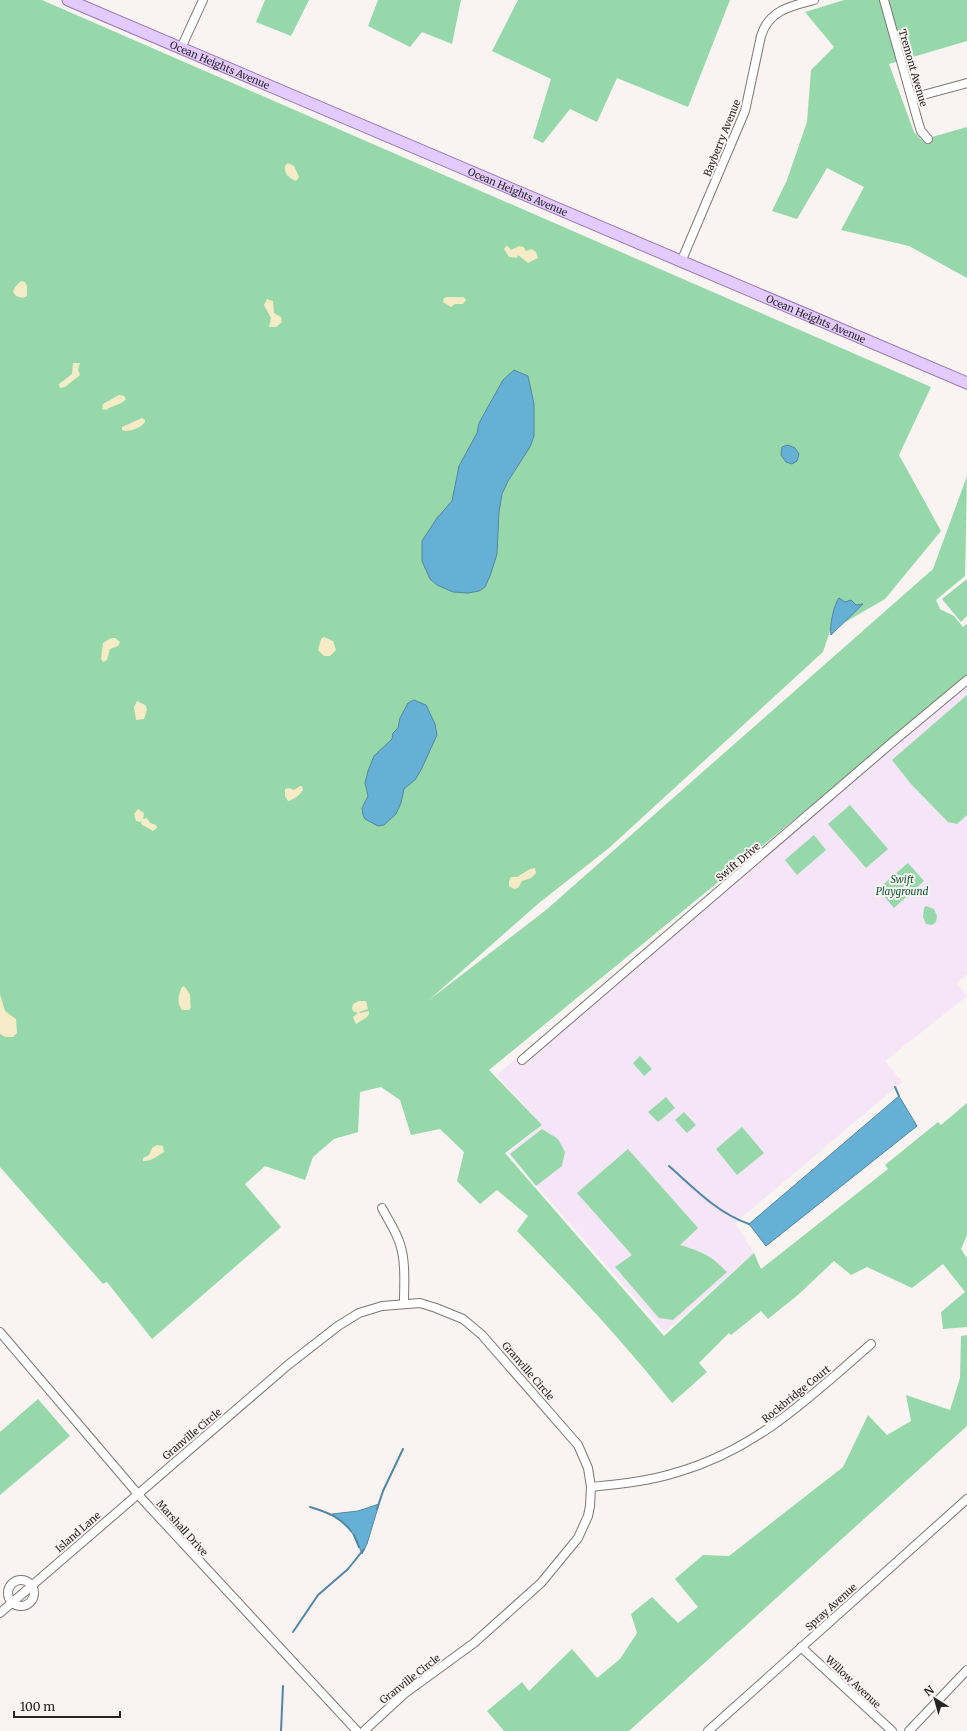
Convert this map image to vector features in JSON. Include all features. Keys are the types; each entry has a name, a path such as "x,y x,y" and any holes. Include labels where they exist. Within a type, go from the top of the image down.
{"main road":[{"name":"Ocean Heights Avenue","path":"68,0 967,383"}],"street":[{"path":"181,48 203,0"},
{"name":"Bayberry Avenue","path":"681,262 745,111 764,27 772,16 781,10 814,0"},
{"name":"Tremont Avenue","path":"884,0 920,129 928,139"},
{"path":"912,98 967,83"},
{"name":"Swift Drive","path":"522,1060 967,680"},
{"path":"382,1208 395,1230 401,1245 403,1257 404,1303"},
{"name":"Granville Circle","path":"138,1493 288,1365 334,1329 359,1313 371,1309 404,1303 423,1304 463,1319 482,1334 578,1445 588,1468 591,1487 588,1516 578,1538 541,1584 474,1643 415,1686 364,1731"},
{"name":"Marshall Drive","path":"0,1332 138,1493 357,1731"},
{"name":"Rockbridge Court","path":"591,1487 634,1482 677,1473 728,1454 756,1438 787,1417 871,1344"},
{"name":"Island Lane","path":"32,1587 138,1493"},
{"name":"Spray Avenue","path":"708,1731 967,1499"},
{"path":"17,1581 25,1581 32,1587 34,1594 30,1602 23,1606 18,1606 12,1602 8,1594 13,1583 17,1581"},
{"path":"0,1613 12,1602"},
{"name":"Willow Avenue","path":"801,1647 892,1731"},
{"path":"909,1731 967,1670"}],"shaded area":[{"path":"967,680 967,974 957,983 967,996 885,1061 902,1082 735,1223 754,1253 665,1332 508,1153 542,1125 497,1075 622,968 654,946"}],"green space":[{"path":"0,0 42,0 931,387 899,455 941,531 885,599 830,631 823,652 609,848 539,903 429,1000 546,910 933,569 967,476 965,576 936,600 940,609 954,616 963,627 967,624 967,678 489,1070 542,1125 505,1153 664,1336 754,1253 761,1269 888,1169 885,1165 938,1122 941,1125 967,1103 967,1235 961,1249 967,1258 967,1327 943,1329 941,1312 965,1292 943,1264 912,1288 867,1267 851,1275 834,1261 799,1294 768,1319 761,1311 731,1335 729,1333 699,1363 707,1372 672,1403 597,1315 517,1231 528,1216 497,1190 480,1204 457,1181 464,1152 440,1129 411,1135 400,1100 381,1087 360,1092 358,1132 334,1139 313,1157 305,1180 265,1166 245,1184 281,1227 152,1339 107,1282 103,1284 0,1167"},
{"path":"265,0 309,0 291,36 256,22"},
{"path":"378,0 461,0 452,44 422,32 410,47 368,26"},
{"path":"518,0 730,0 688,107 617,78 597,122 570,109 543,143 533,138 551,79 492,51"},
{"path":"844,0 967,0 967,41 889,64 914,132 924,142 932,137 967,127 967,278 909,246 841,230 864,187 827,168 797,219 772,211 787,180 807,122 811,70 834,47 805,12"},
{"path":"967,579 967,616 961,622 942,599"},
{"path":"967,695 967,815 957,824 948,822 911,784 892,760"},
{"path":"850,805 888,849 866,868 828,824"},
{"path":"814,835 826,850 797,875 785,860"},
{"name":"Swift Playground","path":"908,863 924,881 894,908 878,889"},
{"path":"926,906 934,909 937,916 936,922 932,925 926,924 923,917 924,908"},
{"path":"640,1056 652,1069 644,1076 633,1063"},
{"path":"666,1097 675,1108 658,1122 648,1112"},
{"path":"684,1112 696,1125 687,1133 675,1120"},
{"path":"742,1127 764,1153 737,1175 716,1149"},
{"path":"542,1129 558,1139 565,1152 562,1166 536,1186 510,1154"},
{"path":"628,1149 698,1228 680,1245 706,1255 727,1272 673,1320 659,1318 615,1267 632,1255 577,1193"},
{"path":"967,1335 967,1426 629,1731 504,1731 487,1711 522,1682 529,1691 572,1649 597,1678 620,1659 637,1633 631,1614 652,1597 678,1623 698,1607 675,1579 703,1555 729,1556 843,1467 868,1415 887,1435 911,1421 906,1395 950,1410 960,1378 961,1336"},
{"path":"38,1399 70,1436 0,1495 0,1432"}],"sand":[{"path":"288,163 294,166 299,177 296,181 289,177 286,173 285,166"},
{"path":"507,245 511,250 519,246 524,247 526,251 532,249 536,252 538,258 528,263 518,255 517,258 509,257 504,249"},
{"path":"21,281 25,282 27,286 27,296 23,298 16,296 13,292 15,287"},
{"path":"464,297 466,300 463,304 455,304 451,307 443,302 444,298"},
{"path":"267,299 273,301 274,313 281,317 282,322 276,327 269,327 271,318 264,305"},
{"path":"73,363 80,363 78,370 80,375 65,387 60,388 59,384 72,374"},
{"path":"119,395 124,396 126,399 106,410 102,409 103,404"},
{"path":"142,418 145,422 141,426 131,430 122,430 122,427"},
{"path":"324,637 333,641 336,650 330,656 324,656 318,650 321,639"},
{"path":"111,638 115,638 120,642 118,646 110,649 107,660 103,662 101,659 103,643"},
{"path":"137,701 145,705 147,709 144,719 136,720 134,707"},
{"path":"302,786 302,792 288,801 285,796 285,789 289,788 294,790"},
{"path":"138,809 144,813 143,819 147,818 150,823 156,825 157,828 153,831 141,824 142,821 136,821 134,814"},
{"path":"535,868 536,873 531,878 522,881 518,888 514,889 509,886 511,877 517,877 530,869"},
{"path":"184,986 190,995 191,1007 189,1010 182,1010 179,1004 179,995 182,987"},
{"path":"0,994 5,1011 16,1019 17,1033 13,1037 5,1037 0,1034"},
{"path":"359,1001 366,1001 368,1009 359,1012 369,1011 369,1014 356,1024 353,1017 358,1013 353,1011 352,1008 353,1004"},
{"path":"157,1145 163,1146 164,1152 151,1160 143,1161 143,1158 149,1155 152,1148"}],"water":[{"path":"514,370 528,376 534,404 534,436 530,447 508,481 502,494 499,512 497,554 485,587 479,591 468,593 453,592 437,585 430,579 422,561 422,541 437,518 452,501 459,466 477,433 479,423 503,380"},
{"path":"788,445 795,448 799,454 797,461 792,464 786,462 781,455 782,447"},
{"path":"839,598 845,602 851,600 856,605 863,604 831,635 832,616"},
{"path":"414,700 426,705 435,724 437,735 415,780 404,789 401,803 396,814 384,825 378,826 365,819 363,815 362,808 368,796 365,783 368,771 374,756 392,739 393,733 398,728 400,718 408,703"},
{"path":"899,1096 917,1126 766,1246 749,1224"},
{"path":"379,1504 367,1544 362,1554 351,1531 343,1522 332,1514 358,1511"}],"waterway":[{"path":"895,1087 899,1096"},
{"path":"669,1166 716,1207 749,1224"},
{"path":"377,1509 383,1491 403,1449"},
{"path":"310,1507 333,1516 347,1526 351,1531"},
{"path":"354,1535 359,1547"},
{"path":"293,1632 318,1595 348,1569 364,1549"},
{"path":"281,1731 283,1686"}]}
